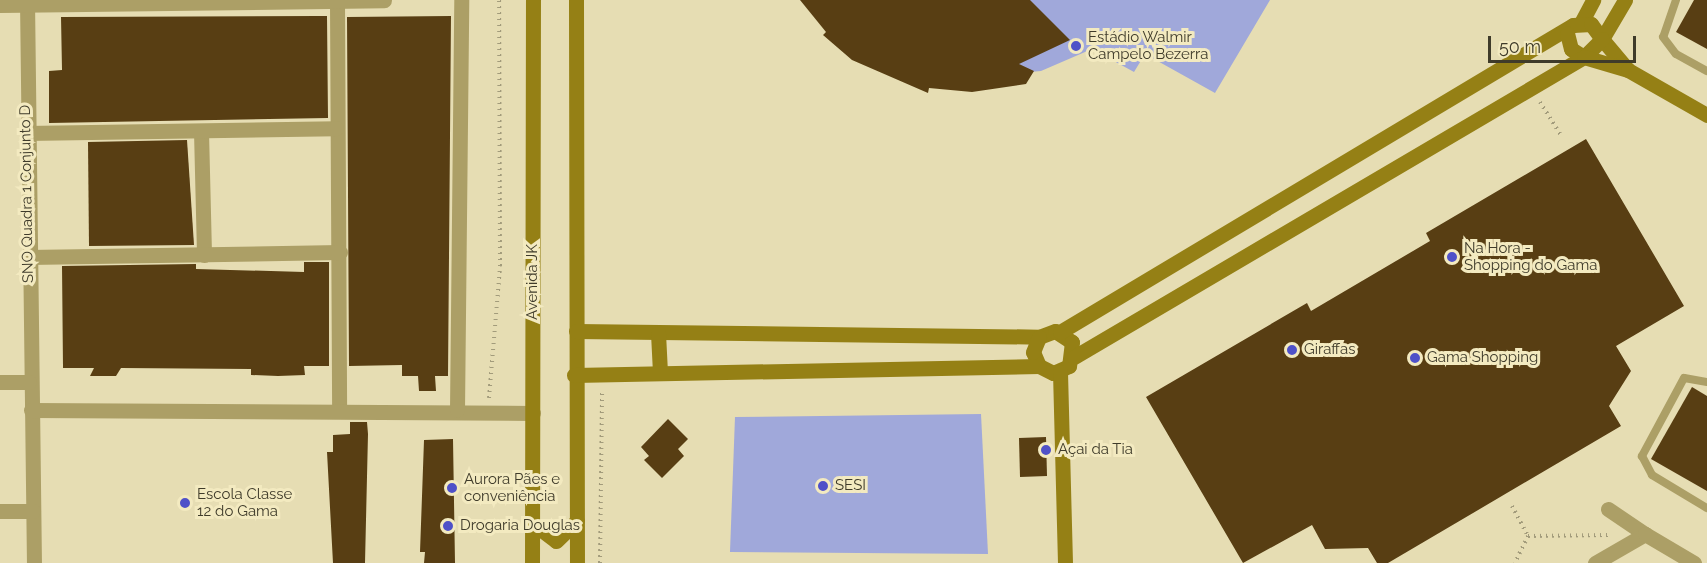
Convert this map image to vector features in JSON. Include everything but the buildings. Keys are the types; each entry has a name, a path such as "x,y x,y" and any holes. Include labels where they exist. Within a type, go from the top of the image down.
{"street":[{"path":"0,5 384,0"},
{"path":"457,410 461,0"},
{"name":"Avenida JK","path":"532,563 535,525 533,0"},
{"path":"576,0 574,375 577,563"},
{"path":"576,331 1039,337 1060,332 1567,33 1582,21 1593,0"},
{"path":"1065,563 1060,372 1074,357 1584,57 1602,39 1625,0"},
{"path":"337,2 339,410"},
{"name":"SNO Quadra 1 Conjunto D","path":"27,3 29,382 34,563"},
{"path":"1582,21 1602,39 1628,70"},
{"path":"1567,33 1571,49 1584,57 1628,70 1707,115"},
{"path":"26,133 336,128"},
{"path":"201,131 204,255"},
{"path":"28,256 340,252"},
{"path":"1060,332 1072,342 1074,357"},
{"path":"658,333 660,373"},
{"path":"1039,337 1033,352 1039,366"},
{"path":"574,375 1039,366 1060,372"},
{"path":"0,382 29,382"},
{"path":"31,410 457,410 533,413"},
{"path":"1608,509 1694,563"},
{"path":"0,511 33,511"},
{"path":"535,525 556,541 577,521"},
{"path":"1595,563 1645,534"}],"lane":[{"path":"1676,0 1663,37 1676,54 1707,71"},
{"path":"1707,382 1684,378 1642,456 1652,475 1707,508"}],"path":[{"path":"488,411 500,266 499,0"},
{"path":"1532,89 1562,137"},
{"path":"600,563 602,374"},
{"path":"1512,506 1528,536"},
{"path":"1528,536 1645,534"},
{"path":"1515,563 1528,536"}],"shaded area":[{"name":"Estádio Walmir Campelo Bezerra","path":"842,0 1270,0 1215,93 1145,54 1134,72 1092,49 1041,71 997,75"},
{"name":"SESI","path":"981,414 988,554 730,552 735,417"}],"place":[{"name":"Estádio Walmir Campelo Bezerra","path":"1076,46"},
{"name":"Na Hora - Shopping do Gama","path":"1452,257"},
{"name":"Giraffas","path":"1292,350"},
{"name":"Gama Shopping","path":"1415,358"},
{"name":"Açai da Tia","path":"1046,450"},
{"name":"SESI","path":"823,486"},
{"name":"Aurora Pães e conveniência","path":"452,488"},
{"name":"Escola Classe 12 do Gama","path":"185,503"},
{"name":"Drogaria Douglas","path":"448,526"}]}
